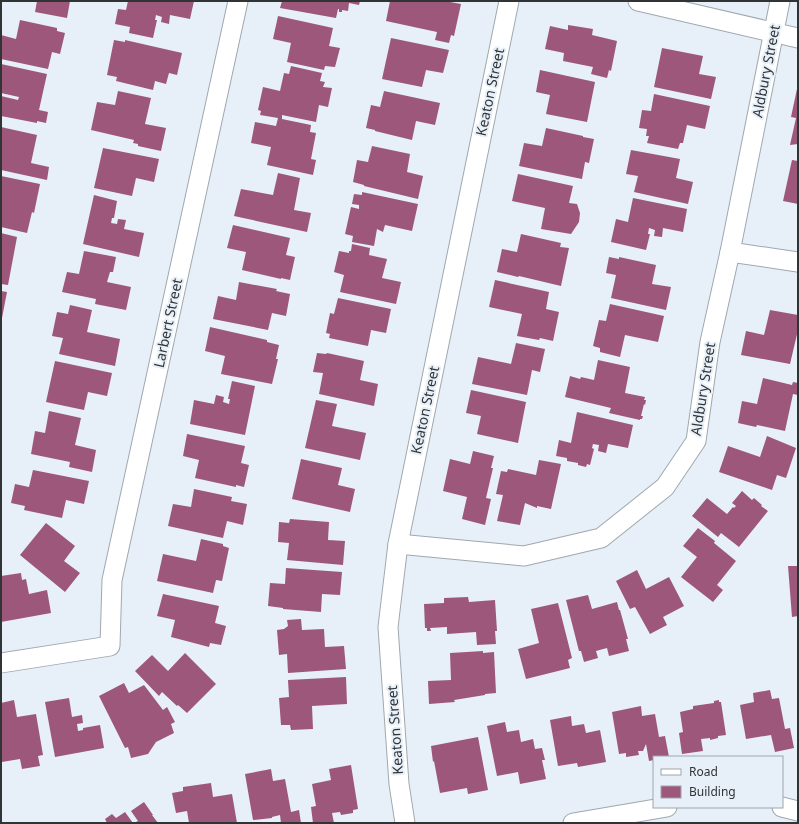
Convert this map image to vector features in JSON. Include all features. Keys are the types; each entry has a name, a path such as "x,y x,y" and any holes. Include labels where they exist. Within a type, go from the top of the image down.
{"street":[{"name":"Larbert Street","path":"1,663 110,646 112,580 238,1"},
{"name":"Keaton Street","path":"405,823 399,784 388,626 398,544 509,1"},
{"path":"638,1 798,38"},
{"name":"Aldbury Street","path":"398,544 524,556 601,538 665,487 696,441 710,342 730,252 780,1"},
{"path":"730,252 798,262"},
{"path":"783,807 798,811"},
{"path":"573,823 661,808"}],"building":[{"path":"37,1 70,1 67,18 35,12"},
{"path":"128,1 194,1 190,19 170,15 169,24 161,22 162,17 156,15 155,20 157,20 153,38 129,33 130,27 115,24 118,9 126,10"},
{"path":"282,1 360,1 359,5 349,3 348,11 342,10 342,12 339,12 338,9 336,18 280,8"},
{"path":"390,1 445,1 461,4 454,36 451,35 449,43 435,40 437,32 386,21"},
{"path":"278,16 333,28 329,46 340,48 335,67 325,66 324,70 287,62 291,43 273,39"},
{"path":"20,20 57,28 57,31 65,33 60,54 52,52 48,69 1,59 1,35 16,39"},
{"path":"568,25 593,29 592,35 617,41 611,71 609,70 607,78 591,74 593,67 563,61 564,53 545,49 550,26 568,30"},
{"path":"391,38 449,50 443,73 426,70 422,87 382,79"},
{"path":"114,40 125,42 125,40 182,53 177,75 169,73 166,84 155,81 153,90 116,81 117,77 107,75"},
{"path":"662,48 703,56 699,74 716,77 711,99 654,87"},
{"path":"1,64 47,74 39,110 48,112 46,123 37,121 37,123 1,116 1,96 18,100 19,97 1,93"},
{"path":"291,66 322,73 320,81 325,82 323,87 332,88 328,107 319,105 316,122 282,115 282,119 311,125 310,132 316,133 311,159 316,160 313,175 267,165 271,147 251,143 255,122 276,126 278,118 260,115 261,111 258,110 263,87 280,91 284,73 289,74"},
{"path":"540,70 595,82 587,122 546,114 550,95 536,92"},
{"path":"797,89 798,144 790,145 796,118 791,117"},
{"path":"118,91 151,98 145,124 166,128 161,151 138,146 138,144 133,143 134,140 91,130 97,102 115,105"},
{"path":"384,91 440,103 435,125 416,121 412,140 366,128 371,105 380,107"},
{"path":"654,94 710,106 705,129 687,125 683,143 680,143 678,149 647,143 649,136 646,136 647,129 639,128 642,110 651,111"},
{"path":"1,127 37,135 31,163 49,167 47,180 1,170"},
{"path":"546,128 594,139 589,163 585,162 582,179 519,166 524,143 542,146"},
{"path":"372,146 410,154 407,172 423,176 418,199 353,182 357,160 368,162"},
{"path":"103,148 159,159 154,182 136,178 132,196 94,188"},
{"path":"631,150 680,159 676,178 693,182 688,204 634,192 638,176 626,174"},
{"path":"792,160 798,161 798,204 783,201"},
{"path":"278,173 300,178 294,210 311,213 307,232 234,216 241,189 273,195"},
{"path":"518,174 573,186 569,203 577,204 580,213 579,222 571,234 541,229 545,208 512,201"},
{"path":"1,176 40,184 34,213 32,212 27,233 1,227"},
{"path":"362,192 418,204 412,231 385,225 383,232 377,229 374,246 352,242 353,236 345,234 351,207 359,209 359,205 352,204 354,194 362,195"},
{"path":"94,195 117,201 114,218 112,218 111,223 117,224 118,219 126,220 124,229 144,233 139,257 83,244"},
{"path":"633,198 687,209 683,232 663,228 662,237 654,236 655,230 649,228 648,234 650,234 646,250 611,242 616,219 628,222"},
{"path":"233,225 290,238 286,255 295,257 290,280 242,270 246,252 227,248"},
{"path":"1,233 17,237 8,285 1,284"},
{"path":"521,234 561,243 560,247 569,248 561,286 497,272 502,249 517,252"},
{"path":"352,244 370,248 369,255 387,259 382,278 401,282 396,304 340,292 344,275 334,272 339,251 349,253 349,251 351,251"},
{"path":"84,251 116,257 113,272 110,272 107,282 131,287 126,310 95,304 96,299 62,292 67,272 79,274"},
{"path":"609,257 619,259 619,257 656,265 652,284 671,287 666,310 611,298 616,275 606,273"},
{"path":"495,280 549,292 546,309 559,312 553,341 517,336 522,314 489,307"},
{"path":"239,282 277,289 276,291 290,294 286,316 272,313 268,330 213,319 218,296 236,300"},
{"path":"1,291 7,292 2,318 1,318"},
{"path":"338,298 391,309 386,333 371,330 368,346 329,338 330,334 326,333 330,313 334,314"},
{"path":"610,304 664,316 658,342 625,335 620,357 600,352 600,348 593,346 599,320 606,321"},
{"path":"70,305 92,310 87,332 120,339 115,366 59,354 63,338 52,336 57,312 68,314"},
{"path":"770,310 798,315 798,330 790,364 741,355 746,331 764,335"},
{"path":"210,327 267,340 267,342 279,345 276,359 278,359 272,384 221,374 225,356 205,351"},
{"path":"516,343 545,349 540,372 532,370 527,395 472,384 478,357 511,364"},
{"path":"317,353 327,353 364,361 360,380 378,384 374,406 319,394 323,373 313,372"},
{"path":"598,360 630,367 625,393 645,397 645,405 644,404 641,416 643,416 642,419 640,420 609,413 611,408 565,397 570,376 580,379 581,377 594,380"},
{"path":"55,361 112,373 107,396 88,392 84,410 46,402"},
{"path":"763,378 792,385 793,382 798,383 798,395 793,394 785,431 757,425 756,427 738,423 742,401 757,404"},
{"path":"232,381 255,386 245,435 190,424 194,400 214,404 216,395 224,397 223,402 229,404 230,399 228,399"},
{"path":"471,390 526,402 518,443 477,434 481,416 466,413"},
{"path":"316,400 337,404 332,426 366,433 360,460 305,448"},
{"path":"49,411 81,418 75,445 96,450 92,472 69,467 70,462 31,454 35,431 45,433"},
{"path":"577,412 633,425 628,448 608,444 606,453 598,451 599,445 593,444 592,448 594,449 590,465 587,464 586,467 578,465 578,463 567,461 567,458 556,456 559,440 571,443"},
{"path":"187,434 245,446 241,463 249,465 244,487 236,485 236,487 195,478 199,460 183,456"},
{"path":"767,436 796,448 786,478 777,475 772,490 719,472 728,446 760,457"},
{"path":"473,451 494,456 491,468 493,468 486,498 491,499 485,525 462,519 467,497 443,491 450,459 470,464"},
{"path":"301,459 342,468 338,485 355,489 350,512 292,499"},
{"path":"539,460 561,464 551,509 537,506 537,508 525,503 520,525 497,521 503,495 496,494 501,471 507,472 508,469 536,475"},
{"path":"33,470 89,481 84,504 66,500 62,518 24,510 25,506 11,503 15,484 29,487"},
{"path":"194,489 232,497 231,501 247,504 243,525 227,521 223,538 168,526 173,504 191,507"},
{"path":"742,491 752,500 754,498 768,511 739,547 721,533 718,537 692,516 707,498 727,514 733,507 734,508 736,506 732,503"},
{"path":"290,519 329,522 328,540 345,541 343,565 287,560 289,543 278,542 279,522 289,523"},
{"path":"46,523 75,546 64,561 80,573 65,592 20,555"},
{"path":"698,528 715,541 714,543 736,561 717,585 723,590 713,602 681,577 697,557 683,546"},
{"path":"201,539 223,544 223,546 229,548 222,581 216,580 213,593 157,581 163,554 196,561"},
{"path":"788,566 798,566 798,616 792,617"},
{"path":"286,568 342,572 340,595 322,594 321,612 283,609 268,606 270,583 285,584"},
{"path":"637,570 646,589 669,577 684,606 663,617 667,625 650,634 635,607 630,609 616,581"},
{"path":"21,573 22,580 26,579 29,594 47,590 51,613 1,622 1,576"},
{"path":"163,594 219,606 215,623 226,626 221,645 210,643 209,647 171,637 175,620 157,616"},
{"path":"588,595 592,609 617,602 628,639 626,639 629,651 609,656 607,648 596,651 598,658 584,662 581,651 579,651 566,600"},
{"path":"468,597 469,602 495,600 497,631 495,631 496,644 477,645 476,632 447,634 447,627 430,628 431,631 427,631 427,628 425,628 424,604 444,603 444,598"},
{"path":"558,603 572,658 568,660 570,668 526,679 518,649 539,643 531,609"},
{"path":"301,619 302,630 324,629 325,647 344,646 346,669 288,673 287,654 279,655 277,630 284,629 288,626 287,620"},
{"path":"483,651 483,653 494,652 496,693 454,700 455,702 429,704 428,681 451,680 450,653"},
{"path":"185,653 216,684 187,713 162,692 159,696 135,671 152,655 168,671"},
{"path":"346,677 347,704 312,706 313,729 291,730 290,725 281,725 279,698 289,697 288,680"},
{"path":"124,683 129,693 144,685 163,710 167,707 175,722 171,724 174,733 156,742 148,754 131,758 128,747 125,748 99,696"},
{"path":"770,690 772,699 779,698 785,729 790,728 794,748 775,752 771,735 746,739 740,705 754,702 753,693"},
{"path":"69,698 72,717 82,715 83,723 77,724 78,731 83,730 83,728 100,725 104,748 55,757 45,702"},
{"path":"14,700 17,717 36,714 43,755 38,756 40,766 22,769 20,759 2,762 1,703"},
{"path":"719,700 719,702 721,702 726,735 718,736 718,738 710,740 710,738 701,739 703,751 682,754 679,733 683,732 680,712 693,709 693,706 714,703 714,701"},
{"path":"641,706 642,716 655,714 659,737 665,736 669,756 653,756 653,760 649,761 646,744 643,751 638,751 639,755 626,757 626,753 619,754 612,712"},
{"path":"571,716 572,726 584,724 586,733 600,730 606,762 578,767 577,763 558,766 550,720"},
{"path":"505,722 507,732 519,730 521,742 533,739 535,749 542,748 545,760 542,760 546,779 520,784 518,772 497,776 487,726"},
{"path":"478,737 488,790 468,794 467,788 440,793 431,746"},
{"path":"351,765 358,809 353,810 353,813 341,815 340,812 332,813 334,823 313,823 311,807 316,806 312,784 331,780 329,769"},
{"path":"271,769 273,781 285,779 291,812 299,810 301,823 281,823 280,815 272,818 253,820 245,774"},
{"path":"211,783 213,797 232,794 237,823 189,823 187,811 176,813 172,793 183,791 183,787"},
{"path":"144,802 158,823 134,823 138,821 131,811"},
{"path":"125,812 133,823 107,823 105,819 112,814 116,818"}]}
